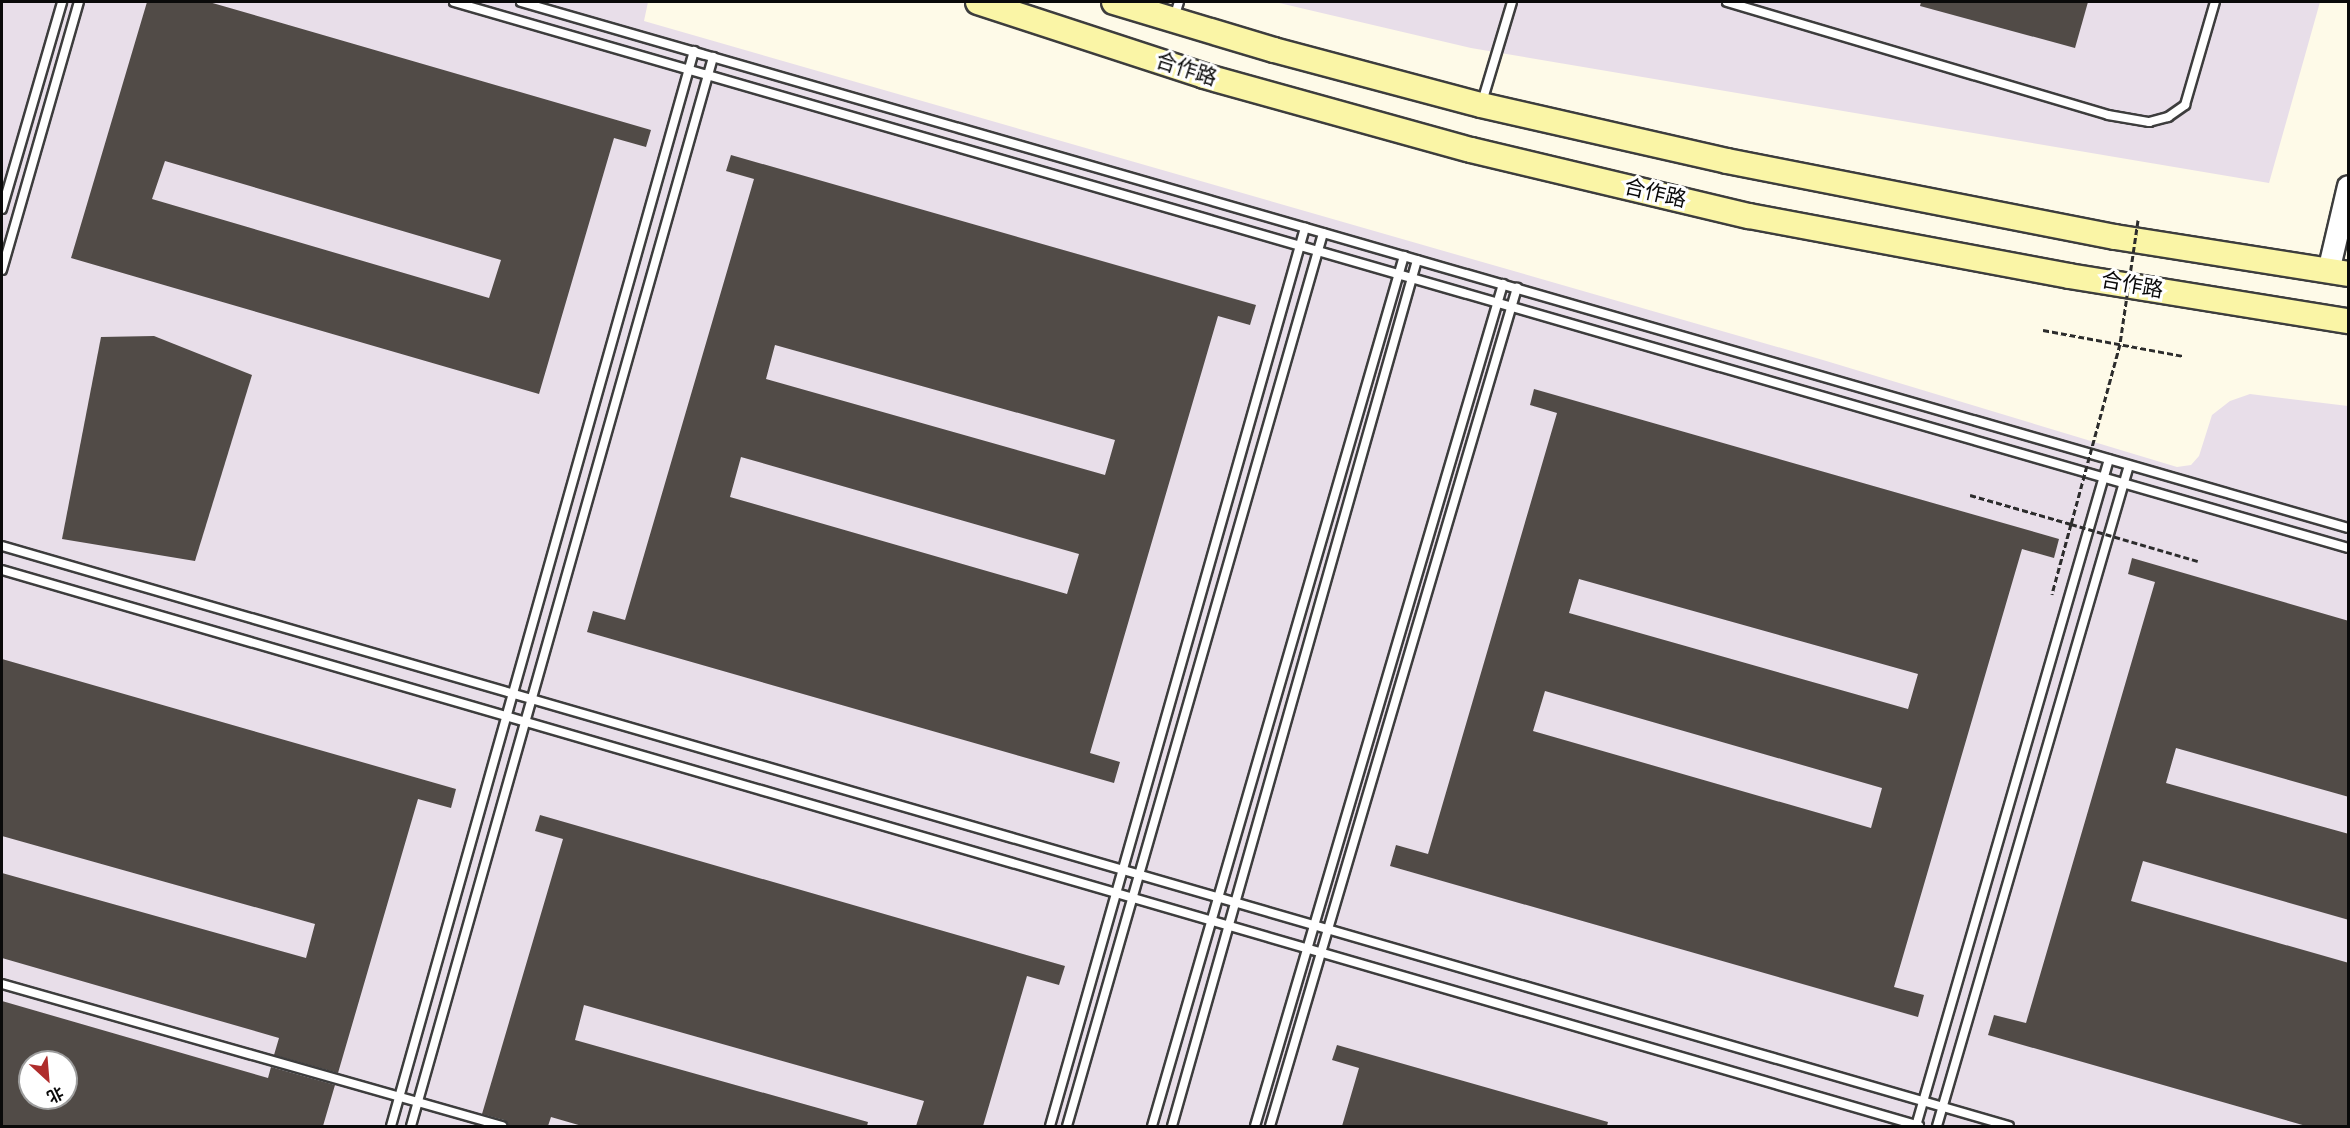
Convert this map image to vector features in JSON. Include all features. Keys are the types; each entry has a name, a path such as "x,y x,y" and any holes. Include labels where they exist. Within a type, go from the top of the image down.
{"main road":[{"name":"合作路","path":"978,2 1204,76 1471,150 1725,211 2069,276 2349,321"},
{"name":"合作路","path":"1114,2 1176,11 1481,105 1727,161 2103,235 2342,270"}],"street":[{"path":"2342,270 2349,186"}],"lane":[{"path":"2,209 62,2"},
{"path":"2,270 79,2"},
{"path":"454,2 2349,548"},
{"path":"521,2 2349,528"},
{"path":"1481,105 1512,2"},
{"path":"1727,2 2109,115 2150,122 2168,117 2185,105 2215,2"},
{"path":"391,1126 694,51"},
{"path":"411,1126 713,57"},
{"path":"1050,1126 1305,228"},
{"path":"1067,1126 1323,233"},
{"path":"1152,1126 1404,256"},
{"path":"1172,1126 1417,260"},
{"path":"1255,1126 1503,284"},
{"path":"1270,1126 1517,288"},
{"path":"2,570 1917,1126 2109,459"},
{"path":"1937,1126 2129,465"},
{"path":"2,546 2009,1126"},
{"path":"2,984 502,1126"}],"path":[{"path":"2052,594 2120,344 2138,220"},
{"path":"2043,330 2183,356"},
{"path":"1970,495 2201,562"}],"shaded area":[{"path":"2,2 648,2 644,21 1823,360 2177,467 2191,465 2199,456 2212,415 2230,401 2250,394 2348,406 2348,1126 2,1126"},
{"path":"1275,2 2320,2 2269,183 1471,48"}],"building":[{"path":"147,2 209,2 651,130 646,147 614,138 539,394 71,258","holes":["165,161 501,260 489,298 152,199"]},
{"path":"1921,2 2088,2 2075,48 1920,6"},
{"path":"731,155 1256,305 1250,325 1218,316 1090,753 1120,762 1114,783 587,632 593,611 625,620 754,179 726,171","holes":["775,345 1115,440 1105,475 766,379","741,457 1079,554 1067,594 730,497"]},
{"path":"154,336 252,375 195,561 62,539 101,337"},
{"path":"1534,389 2059,539 2054,558 2022,549 1894,987 1924,995 1918,1017 1390,866 1396,845 1428,854 1557,413 1530,405","holes":["1579,579 1918,674 1908,709 1569,613","1545,691 1882,788 1871,828 1533,731"]},
{"path":"2132,558 2349,621 2349,797 2176,748 2166,783 2349,834 2349,920 2143,861 2131,901 2349,963 2349,1126 2306,1126 1988,1035 1994,1015 2026,1023 2155,582 2128,574"},
{"path":"2,659 456,789 451,808 418,799 338,1073 274,1055 279,1038 2,958 2,873 306,958 315,924 2,836"},
{"path":"540,815 1065,966 1059,985 1027,976 983,1126 916,1126 924,1101 584,1005 575,1040 868,1122 867,1126 582,1126 551,1117 548,1126 508,1126 504,1120 482,1114 563,839 535,831"},
{"path":"2,1001 268,1078 271,1067 335,1085 323,1126 2,1126"},
{"path":"1337,1045 1608,1122 1607,1126 1342,1126 1359,1068 1332,1060"}]}
